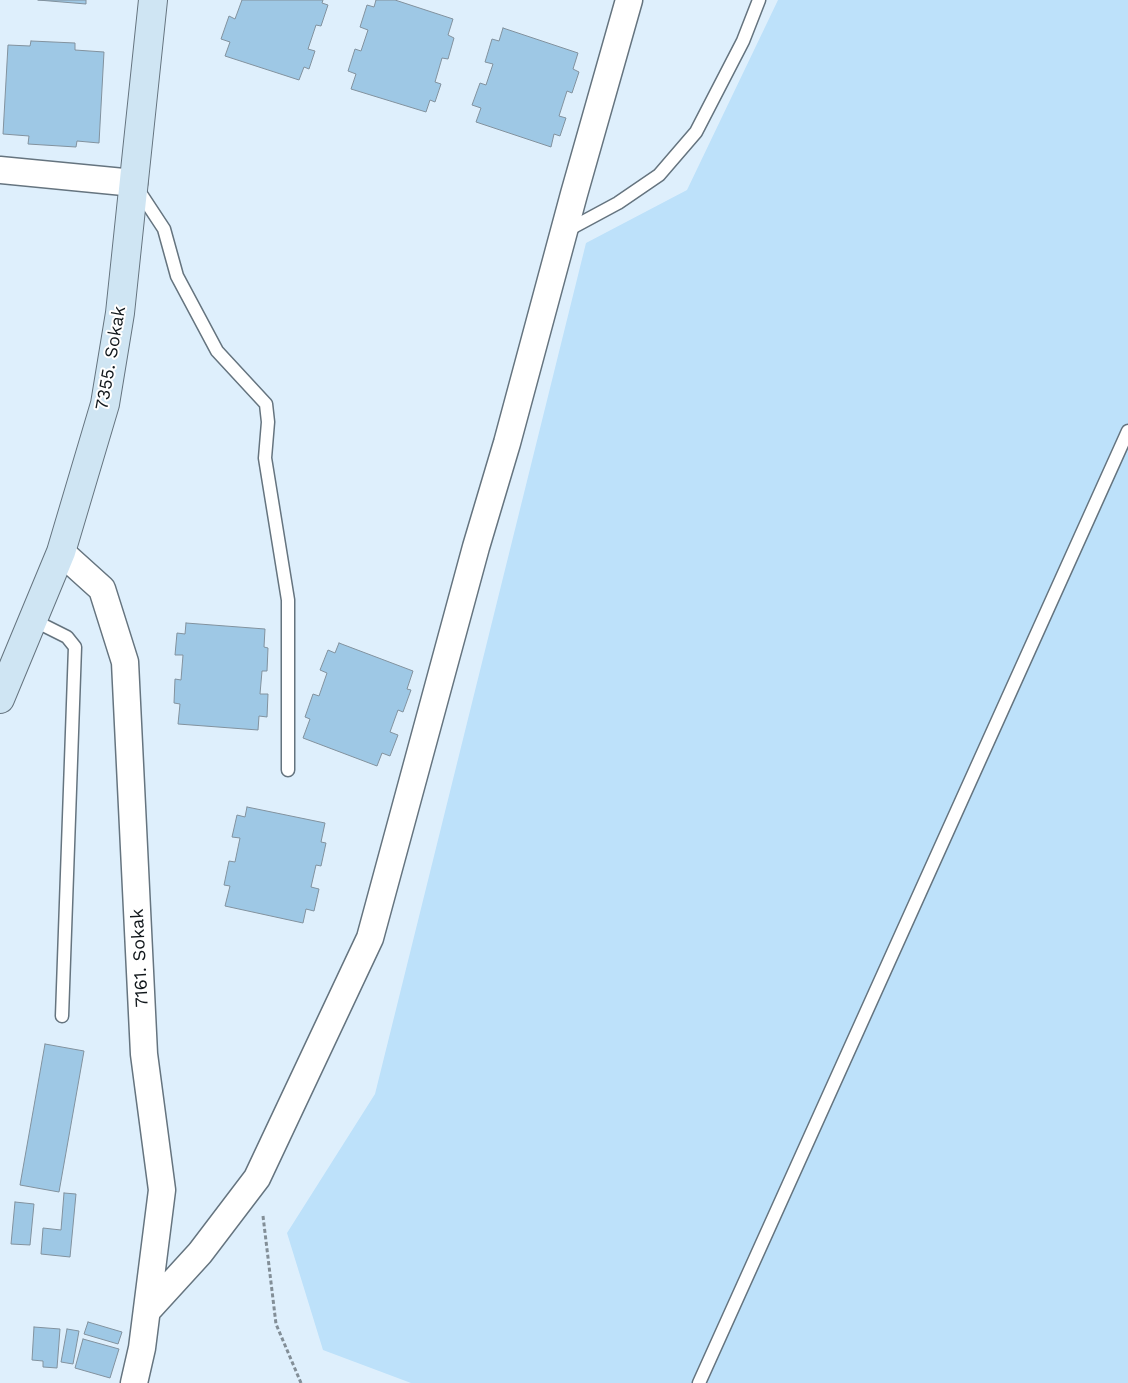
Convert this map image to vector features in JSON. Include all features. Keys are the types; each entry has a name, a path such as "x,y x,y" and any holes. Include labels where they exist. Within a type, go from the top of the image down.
{"street":[{"name":"7355. Sokak","path":"0,699 60,552 105,404 120,313 152,0"},
{"path":"147,1311 200,1253 257,1178 370,938 629,0"},
{"path":"0,170 134,183"},
{"name":"7161. Sokak","path":"60,552 102,589 125,662 144,1054 162,1190 147,1311 134,1383"}],"lane":[{"path":"564,232 618,203 659,175 696,132 743,41 759,0"},
{"path":"134,183 164,230 177,276 217,351 266,404 268,422 265,458 288,600 288,770"},
{"path":"699,1383 1128,431"},
{"path":"33,620 67,637 75,647 62,1016"}],"path":[{"path":"257,1178 268,1245 276,1324 300,1383"}],"shaded area":[{"path":"778,0 1128,0 1128,1383 411,1383 323,1350 287,1233 375,1094 586,243 687,190"}],"building":[{"path":"38,0 86,0 86,4"},
{"path":"242,0 323,0 322,3 328,5 321,26 316,25 308,49 315,51 309,69 304,67 299,80 225,56 230,42 221,39 229,16 235,19"},
{"path":"376,0 395,0 453,19 448,35 454,38 448,59 442,58 435,82 441,84 435,102 430,100 426,112 351,89 356,74 348,71 355,49 361,51 368,30 360,27 367,5 374,7"},
{"path":"503,28 578,53 573,69 579,72 572,93 567,91 559,116 566,118 560,136 554,134 551,147 476,122 481,108 472,105 480,83 486,85 493,64 485,62 492,39 499,41"},
{"path":"31,41 75,43 75,50 104,52 99,143 77,141 76,147 28,144 29,136 3,134 8,45 30,46"},
{"path":"186,623 265,629 264,647 268,648 267,671 262,671 260,694 268,694 267,717 259,716 258,730 178,724 180,704 174,703 175,679 181,680 183,655 175,655 177,633 185,634"},
{"path":"339,643 413,671 407,689 411,690 403,712 398,710 390,732 398,735 390,756 382,753 377,766 303,738 310,719 305,717 313,694 319,696 327,673 320,670 328,650 335,653"},
{"path":"247,807 325,823 321,842 326,843 321,866 316,865 311,887 319,889 314,911 306,909 303,923 225,906 230,886 224,885 229,861 235,862 240,838 232,837 237,815 245,817"},
{"path":"45,1044 84,1051 59,1192 20,1185"},
{"path":"64,1193 76,1194 70,1257 41,1254 43,1228 61,1230"},
{"path":"15,1202 34,1204 30,1245 11,1244"},
{"path":"88,1322 122,1332 118,1344 84,1334"},
{"path":"34,1327 60,1329 57,1368 43,1367 43,1361 32,1360"},
{"path":"67,1329 79,1331 73,1364 61,1362"},
{"path":"83,1339 119,1349 110,1378 75,1368"}]}
